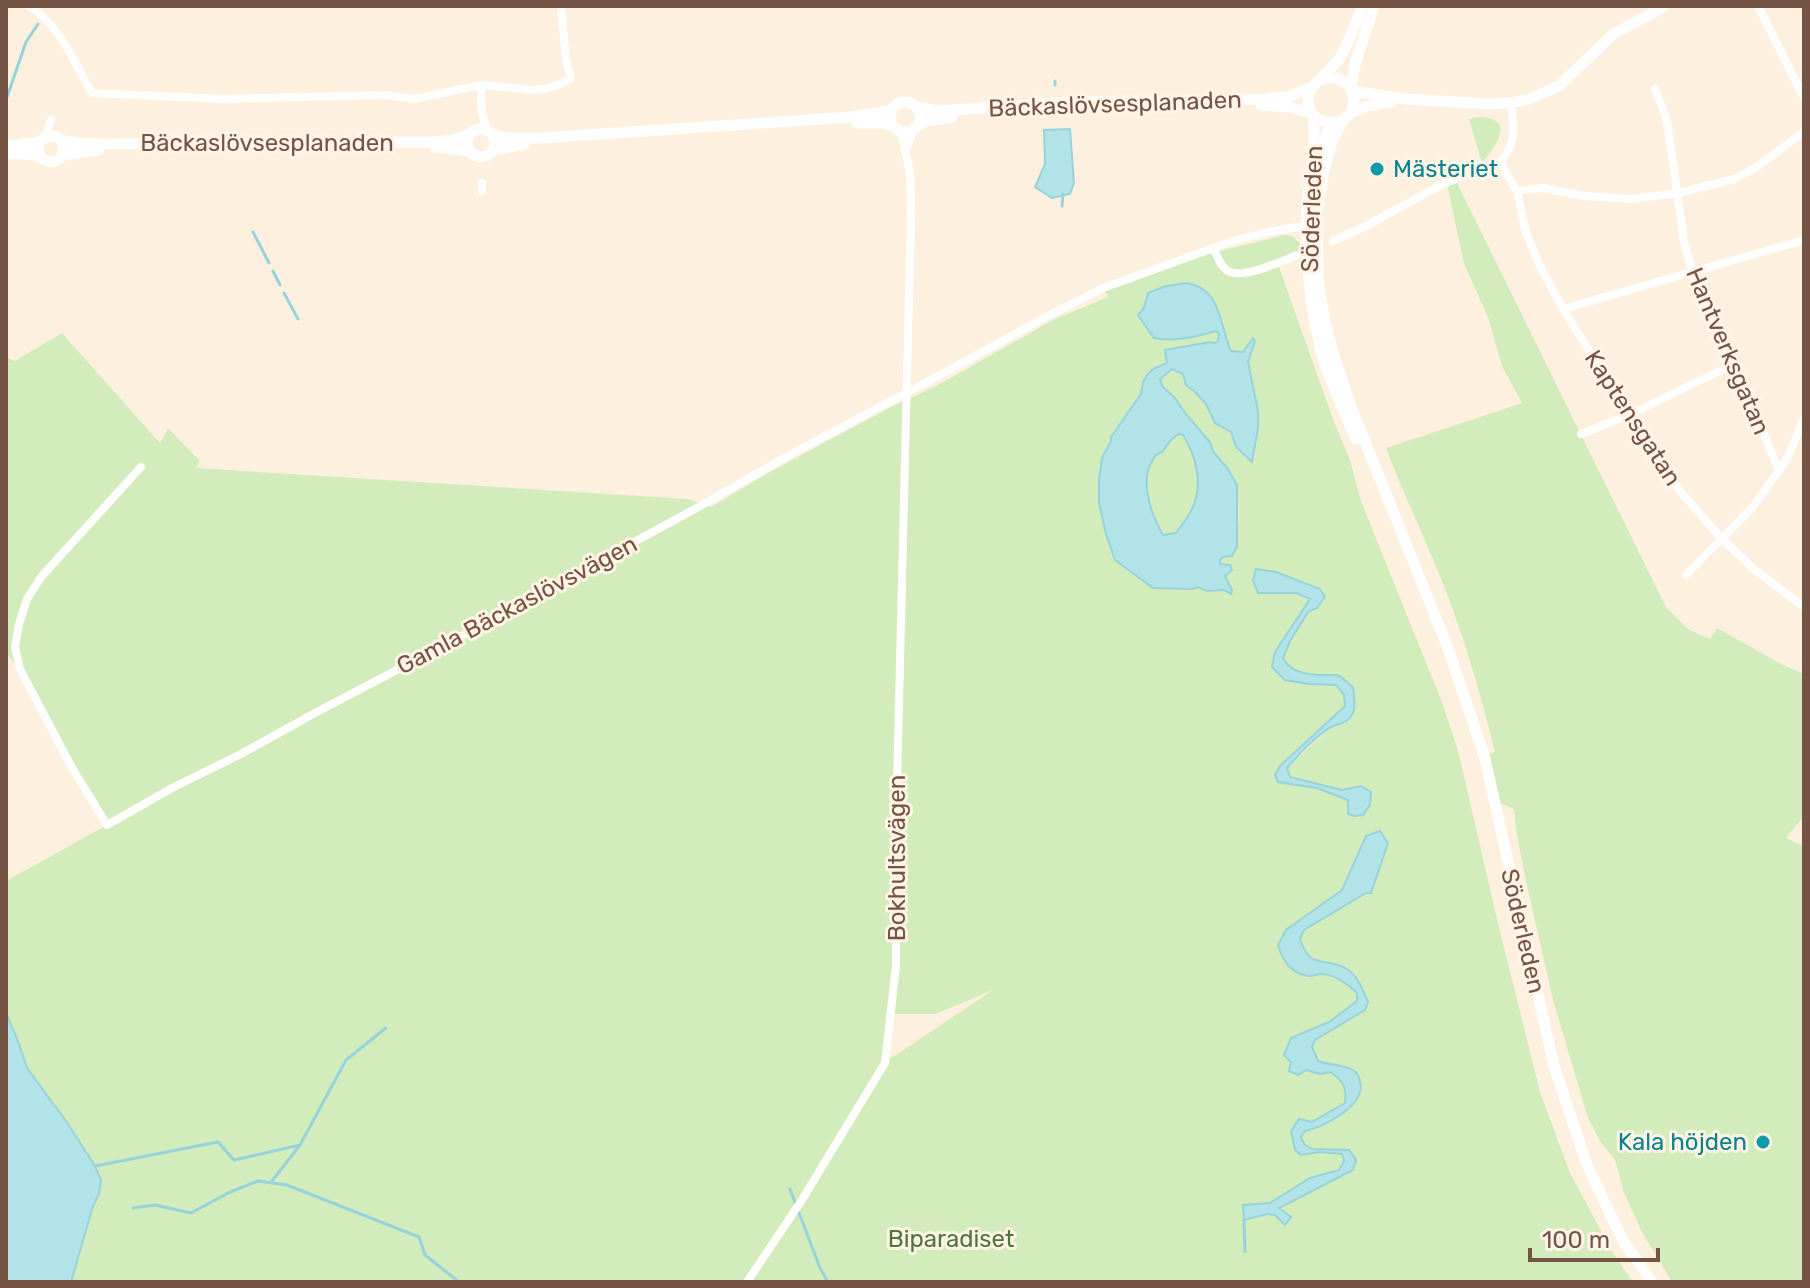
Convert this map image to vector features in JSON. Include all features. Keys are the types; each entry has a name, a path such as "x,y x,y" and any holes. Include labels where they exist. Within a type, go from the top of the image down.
{"street":[{"path":"28,6 37,11 57,33 92,93 222,99 385,95 414,99 481,85 545,89 571,78 566,60 561,6"},
{"path":"1322,82 1338,60 1362,6"},
{"name":"Söderleden","path":"1312,225 1335,133 1354,104 1355,64 1374,6"},
{"path":"1322,82 1343,81 1352,89 1407,99 1511,103 1541,95 1559,86 1612,35 1665,6"},
{"path":"1758,6 1804,98"},
{"name":"Söderleden","path":"1322,82 1308,97 1315,148 1307,204 1319,291 1334,356 1351,407 1446,643 1484,755 1554,1066 1591,1173 1623,1241 1652,1282"},
{"name":"Bäckaslövsesplanaden","path":"61,140 106,144 420,142 453,140 481,133 507,138 542,138 852,117 892,110 902,103 928,111 950,111 1074,102 1264,99 1291,96 1322,82"},
{"path":"470,151 468,144 481,133 481,85"},
{"name":"Hantverksgatan","path":"1655,89 1667,122 1684,242 1692,271 1706,312 1752,405 1779,471"},
{"path":"1343,119 1376,104 1407,99"},
{"path":"1333,241 1443,184 1500,162 1514,136 1511,103"},
{"name":"Bäckaslövsesplanaden","path":"63,155 106,150 429,147 470,151 482,157 493,150 529,144 867,122 906,128 933,120 965,116 1094,107 1259,105 1288,107 1312,114"},
{"path":"892,110 890,118 906,128 920,117 916,107"},
{"name":"Söderleden","path":"1312,114 1324,123 1343,119"},
{"path":"40,156 38,149 51,120"},
{"name":"Bokhultsvägen","path":"747,1282 800,1203 885,1063 896,966 896,826 911,191 906,128"},
{"path":"1517,191 1543,188 1584,196 1632,199 1678,193 1735,179 1804,132"},
{"path":"481,133 495,143 493,150"},
{"path":"6,146 54,135 65,148 58,161 51,162 40,156 6,154"},
{"name":"Kaptensgatan","path":"1500,162 1517,191 1522,220 1533,251 1563,309 1667,473 1721,538 1755,570 1804,607"},
{"name":"Gamla Bäckaslövsvägen","path":"141,467 42,576 27,599 15,647 20,669 71,766 107,825 1103,288 1268,232 1312,225"},
{"path":"1563,309 1804,240"},
{"path":"1214,249 1222,265 1237,274 1252,272 1297,255"},
{"path":"1581,434 1629,415 1732,365"},
{"path":"1686,575 1752,508 1779,471 1804,419"}],"green space":[{"path":"1469,119 1492,119 1500,128 1498,141 1482,163"},
{"path":"1457,183 1666,607 1688,629 1710,639 1717,628 1804,674 1804,816 1786,838 1804,846 1804,1282 1672,1282 1642,1232 1624,1193 1615,1160 1588,1118 1553,1000 1526,881 1514,809 1493,800 1484,755 1495,752 1470,662 1448,596 1386,448 1522,403 1502,366 1488,317 1464,264 1447,184"},
{"name":"Biparadiset","path":"1285,235 1292,236 1300,243 1301,258 1278,264 1350,460 1361,501 1442,702 1458,750 1540,1092 1570,1173 1613,1253 1633,1282 71,1282 99,1194 27,1068 6,1013 6,881 107,825 20,670 6,653 6,357 15,361 62,333 160,443 168,428 200,461 196,468 688,499 711,507 768,473 940,384 1053,320 1108,297 1103,288 1214,249 1216,252","holes":["1186,283 1203,288 1217,307 1233,352 1244,353 1253,338 1248,369 1258,411 1254,459 1245,457 1231,432 1215,423 1206,404 1186,384 1183,374 1172,369 1160,381 1210,442 1233,478 1238,507 1237,547 1220,560 1222,565 1229,565 1225,576 1232,593 1198,587 1157,587 1115,560 1099,503 1102,458 1114,431 1141,393 1147,375 1167,363 1165,353 1169,349 1218,341 1216,331 1177,339 1154,338 1138,315 1144,308 1148,293","1320,589 1317,608 1300,622 1283,658 1299,671 1336,675 1353,714 1346,722 1331,727 1287,768 1290,777 1342,790 1361,786 1348,814 1348,800 1317,788 1278,782 1280,766 1345,706 1344,695 1336,684 1309,684 1272,667 1290,629 1310,599 1296,593 1258,593","1365,836 1383,860 1371,893 1366,893 1304,930 1300,939 1312,958 1347,969 1368,1002 1365,1010 1315,1040 1312,1047 1318,1061 1351,1069 1359,1079 1362,1088 1345,1102 1344,1085 1330,1072 1320,1074 1306,1070 1291,1038 1329,1022 1357,1001 1357,993 1325,974 1312,976 1286,930 1342,890","993,990 886,1060 891,1014 936,1014","1343,1104 1314,1129 1304,1131 1301,1137 1303,1144 1312,1149 1349,1150 1353,1170 1279,1208 1285,1224 1276,1215 1267,1214 1270,1203 1310,1178 1339,1169 1344,1160 1342,1154 1295,1150 1291,1131 1299,1119 1312,1122"]},
{"path":"1179,434 1183,435 1195,462 1197,492 1191,511 1176,533 1163,535 1148,495 1147,474 1156,455"}],"water":[{"path":"1070,129 1074,183 1070,194 1052,198 1035,187 1045,164 1044,130"},
{"path":"1186,283 1207,292 1218,309 1231,351 1243,352 1253,338 1255,341 1248,362 1258,411 1252,462 1236,447 1231,432 1215,423 1206,404 1186,385 1183,374 1172,369 1160,379 1163,387 1210,442 1237,485 1237,547 1232,556 1220,560 1220,564 1230,565 1232,570 1225,576 1231,594 1224,590 1207,591 1198,587 1153,588 1115,560 1099,503 1102,458 1111,437 1141,394 1147,375 1167,363 1165,350 1218,341 1216,331 1177,339 1154,338 1138,315 1144,308 1148,293","holes":["1183,435 1195,462 1197,492 1191,511 1176,533 1163,535 1148,495 1147,474 1156,455 1173,438"]},
{"path":"1256,569 1276,572 1320,589 1325,597 1317,608 1308,612 1283,658 1290,667 1300,672 1337,675 1343,679 1353,687 1354,710 1349,719 1331,727 1314,740 1287,768 1290,777 1342,790 1361,786 1371,792 1370,805 1363,815 1348,814 1348,800 1317,788 1278,782 1275,775 1280,766 1345,706 1344,695 1336,685 1285,680 1272,667 1275,652 1310,599 1296,593 1258,593 1253,580"},
{"path":"1380,831 1388,843 1371,893 1366,893 1304,930 1300,939 1313,959 1339,965 1351,972 1368,1002 1365,1010 1315,1040 1312,1047 1318,1061 1347,1067 1357,1073 1360,1090 1357,1098 1342,1114 1305,1131 1301,1137 1304,1144 1312,1149 1349,1150 1356,1160 1353,1170 1279,1208 1291,1217 1285,1225 1275,1215 1267,1214 1244,1220 1243,1205 1270,1203 1310,1178 1339,1170 1344,1161 1342,1154 1319,1152 1301,1155 1295,1150 1291,1131 1299,1119 1312,1122 1345,1103 1344,1085 1330,1072 1320,1074 1306,1070 1298,1075 1289,1071 1291,1062 1284,1055 1291,1038 1329,1022 1357,1001 1357,993 1331,976 1297,973 1285,961 1278,945 1286,930 1342,890 1366,836"},
{"path":"6,1013 27,1068 66,1121 101,1180 71,1282 6,1282"}],"waterway":[{"path":"6,100 26,42 38,24"},
{"path":"1062,206 1063,194"},
{"path":"253,232 269,263"},
{"path":"273,271 280,285"},
{"path":"284,293 298,319"},
{"path":"300,1145 346,1060 386,1028"},
{"path":"95,1166 218,1142 234,1160 300,1145 272,1181"},
{"path":"133,1208 155,1205 191,1213 258,1181 287,1185 419,1237 425,1255 459,1282"},
{"path":"790,1189 828,1282"},
{"path":"1244,1220 1245,1252"},
{"path":"522,1282 527,1282"}],"place":[{"name":"Mästeriet","path":"1377,169"},
{"name":"Kala höjden","path":"1763,1142"}]}
